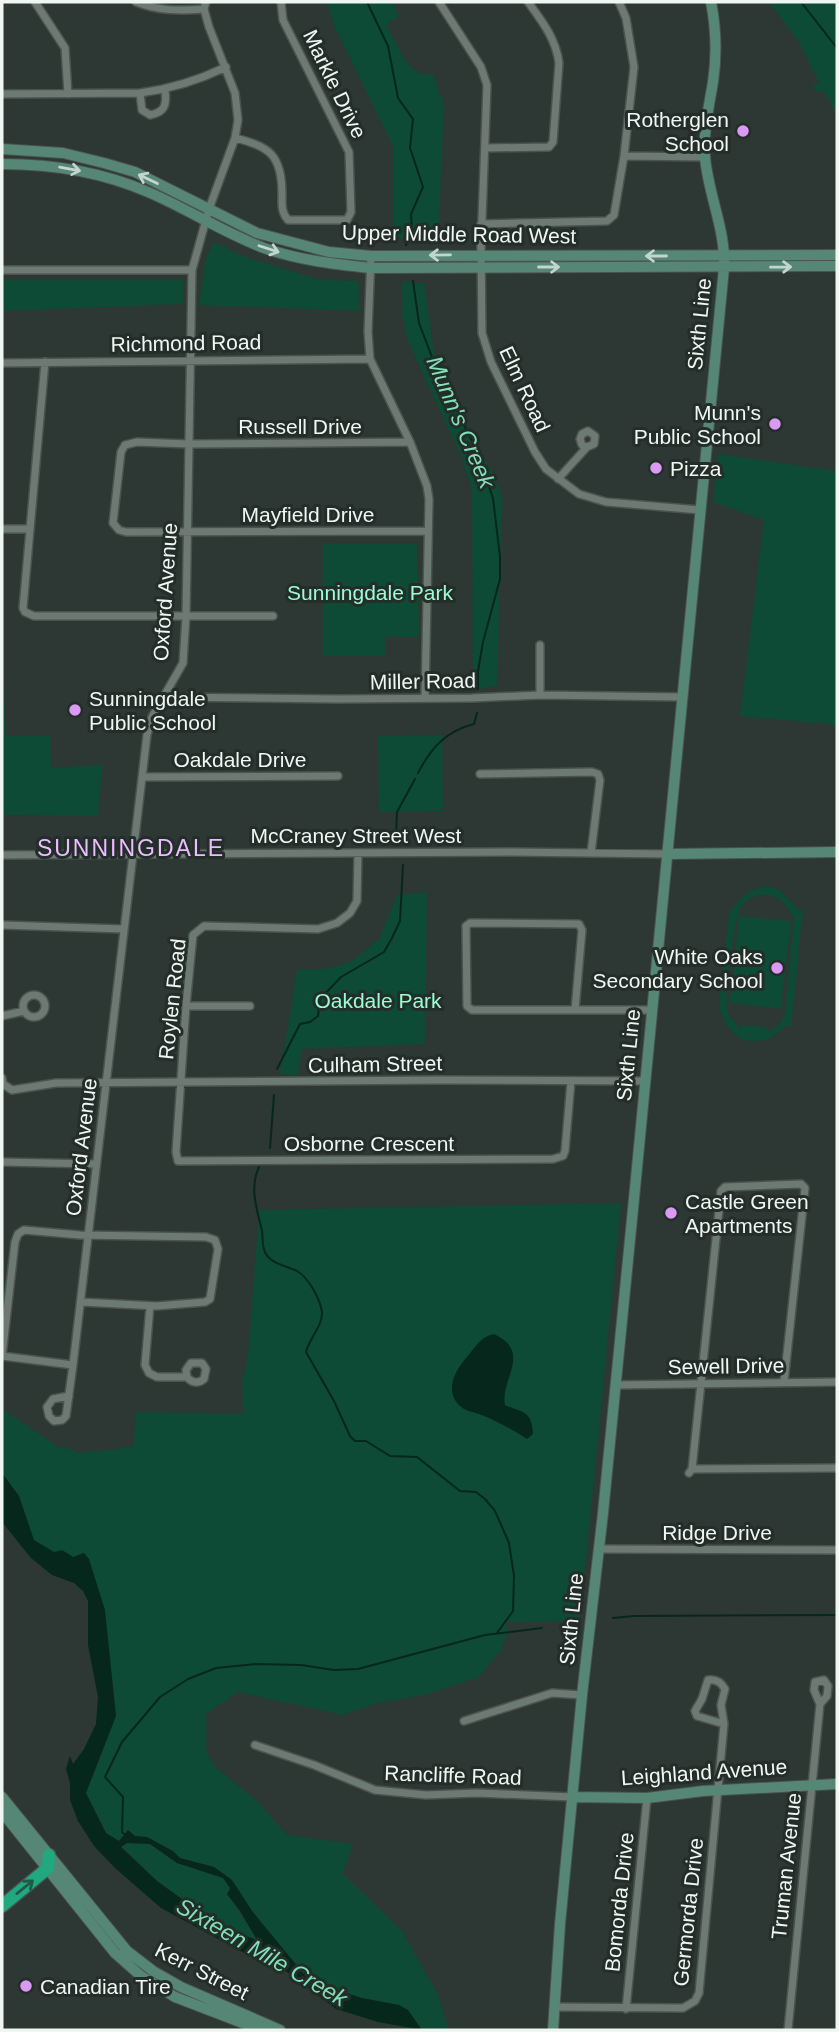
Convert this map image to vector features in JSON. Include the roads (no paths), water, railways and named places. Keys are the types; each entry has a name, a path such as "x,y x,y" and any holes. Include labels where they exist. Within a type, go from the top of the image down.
{"highway":[{"path":"2,1906 48,1861"}],"street":[{"path":"36,2 65,48 68,94"},
{"path":"136,2 167,10 205,6"},
{"name":"Markle Drive","path":"234,138 260,145 279,165 282,213 288,220 347,220 351,212 349,152 284,20 281,2"},
{"name":"Elm Road","path":"439,2 481,67 487,85 481,224 482,333 491,362 535,452 546,469 579,494 606,502 701,510"},
{"path":"485,148 549,147 553,142 558,51 552,37 528,2"},
{"path":"481,224 607,221 614,215 634,66 626,18 619,2"},
{"name":"Sixth Line","path":"553,2030 582,1695 668,854 724,268 705,157 716,43 710,2"},
{"name":"Oxford Avenue","path":"69,1395 146,735 152,718 183,663 192,270 238,120 238,105 209,27 205,6"},
{"path":"2,94 140,93 165,90 226,67"},
{"path":"140,93 142,110 150,115 165,108 165,90"},
{"name":"Upper Middle Road West","path":"2,149 63,153 135,172 257,233 329,251 371,256 837,255"},
{"path":"624,156 705,157"},
{"name":"Upper Middle Road West","path":"2,164 76,170 122,182 265,248 296,257 370,268 837,266"},
{"path":"371,256 368,332 370,359 410,442 427,486 425,698"},
{"path":"2,270 192,270"},
{"name":"Richmond Road","path":"2,363 370,359"},
{"path":"45,362 23,608 29,615 273,616"},
{"name":"Russell Drive","path":"187,531 126,532 119,530 113,523 121,453 125,445 137,442 410,442"},
{"path":"558,479 587,447"},
{"path":"2,529 29,530"},
{"name":"Mayfield Drive","path":"187,531 428,531"},
{"path":"540,645 540,695"},
{"name":"Miller Road","path":"164,697 682,697"},
{"path":"480,774 598,774 600,780 590,853"},
{"name":"Oakdale Drive","path":"142,777 338,776"},
{"path":"668,854 837,852"},
{"name":"Roylen Road","path":"182,1082 193,935 204,926 318,929 337,923 350,913 357,901 358,853"},
{"name":"McCraney Street West","path":"2,855 668,854"},
{"path":"575,1010 582,930 579,924 470,923 466,926 467,1006 472,1010 575,1010 652,1010"},
{"path":"2,925 123,929"},
{"path":"186,1006 250,1006"},
{"path":"2,1016 24,1011"},
{"name":"Culham Street","path":"2,1078 3,1084 12,1090 56,1083 645,1082"},
{"name":"Osborne Crescent","path":"182,1082 176,1152 178,1161 267,1161 553,1160 563,1156 565,1151 571,1081"},
{"path":"2,1162 96,1164"},
{"path":"785,1382 805,1188 800,1184 725,1186 721,1191 702,1383 690,1471 837,1468"},
{"path":"73,1365 2,1356 18,1234 31,1230 88,1235 206,1237 215,1240 218,1250 210,1299 205,1302 150,1306 81,1302"},
{"path":"150,1306 145,1365 149,1373 158,1377 187,1377"},
{"name":"Sewell Drive","path":"615,1385 837,1382"},
{"name":"Ridge Drive","path":"598,1549 837,1550"},
{"name":"Germorda Drive","path":"554,2007 683,2008 695,2001 699,1993 724,1724 721,1706 725,1689 714,1679 708,1681 695,1711 697,1716 704,1720 724,1724"},
{"path":"464,1721 552,1693 582,1695"},
{"name":"Truman Avenue","path":"788,2030 820,1704"},
{"name":"Rancliffe Road","path":"255,1745 375,1790 426,1795 477,1793 573,1797"},
{"name":"Leighland Avenue","path":"573,1797 647,1798 837,1784"},
{"path":"2,1797 48,1861"},
{"name":"Bomorda Drive","path":"626,2009 647,1798"},
{"path":"2,1812 48,1861"},
{"name":"Kerr Street","path":"48,1861 61,1871 128,1951 153,1971 181,1987 280,2030"},
{"name":"Kerr Street","path":"48,1861 115,1953 141,1976 175,1997 261,2030"}],"water":[{"path":"494,1334 511,1349 513,1358 505,1405 521,1411 531,1420 533,1434 527,1439 495,1421 464,1409 452,1391 454,1377 461,1364 482,1340"},
{"name":"Sixteen Mile Creek","path":"2,1473 19,1496 34,1540 54,1552 62,1550 73,1557 84,1553 89,1559 105,1610 116,1716 86,1793 106,1833 119,1841 128,1830 135,1836 147,1837 173,1851 180,1858 214,1867 232,1880 252,1911 303,1973 327,1987 362,1998 399,2005 408,2010 422,2030 378,2022 336,2009 287,1972 248,1955 161,1908 94,1846 78,1821 70,1800 70,1783 66,1769 70,1756 73,1764 84,1749 96,1724 98,1697 88,1645 88,1601 83,1591 74,1583 52,1575 31,1558 2,1522","holes":["127,1843 150,1844 177,1863 223,1878 230,1888 227,1894 257,1940 227,1929 200,1912 157,1881 121,1847"]}],"waterway":[{"name":"Munn's Creek","path":"367,2 388,46 398,98 413,119 410,148 423,187 411,214 412,232 406,245"},
{"path":"801,2 837,48"},
{"name":"Munn's Creek","path":"413,281 419,323 435,365 474,445 493,498 500,579 483,642 478,689"},
{"name":"Munn's Creek","path":"418,773 440,742 455,731 474,724 477,713"},
{"name":"Munn's Creek","path":"396,836 397,812 415,779"},
{"name":"Munn's Creek","path":"277,1069 300,1024 310,1022 318,1016 320,999 341,977 384,952 400,921 403,865"},
{"name":"Munn's Creek","path":"270,1148 274,1095"},
{"name":"Munn's Creek","path":"259,1167 254,1191 264,1250 275,1262 301,1274 316,1295 322,1317 306,1352 350,1436 355,1441 366,1441 390,1456 417,1457 460,1491 476,1492 495,1511 509,1543 514,1576 513,1611 497,1633"},
{"path":"613,1618 837,1615"},
{"path":"124,1834 123,1797 105,1777 122,1742 160,1697 188,1679 216,1668 256,1664 301,1665 334,1670 358,1669 485,1635 542,1628"}],"place":[{"name":"Rotherglen School","path":"743,131"},
{"name":"Munn's Public School","path":"775,424"},
{"name":"Pizza","path":"656,468"},
{"name":"Sunningdale Public School","path":"75,710"},
{"name":"White Oaks Secondary School","path":"777,968"},
{"name":"Castle Green Apartments","path":"671,1213"},
{"name":"Canadian Tire","path":"26,1986"}],"district":[{"name":"SUNNINGDALE","path":"131,848"}],"park label":[{"name":"Sunningdale Park","path":"370,592"},
{"name":"Oakdale Park","path":"378,1000"}]}
